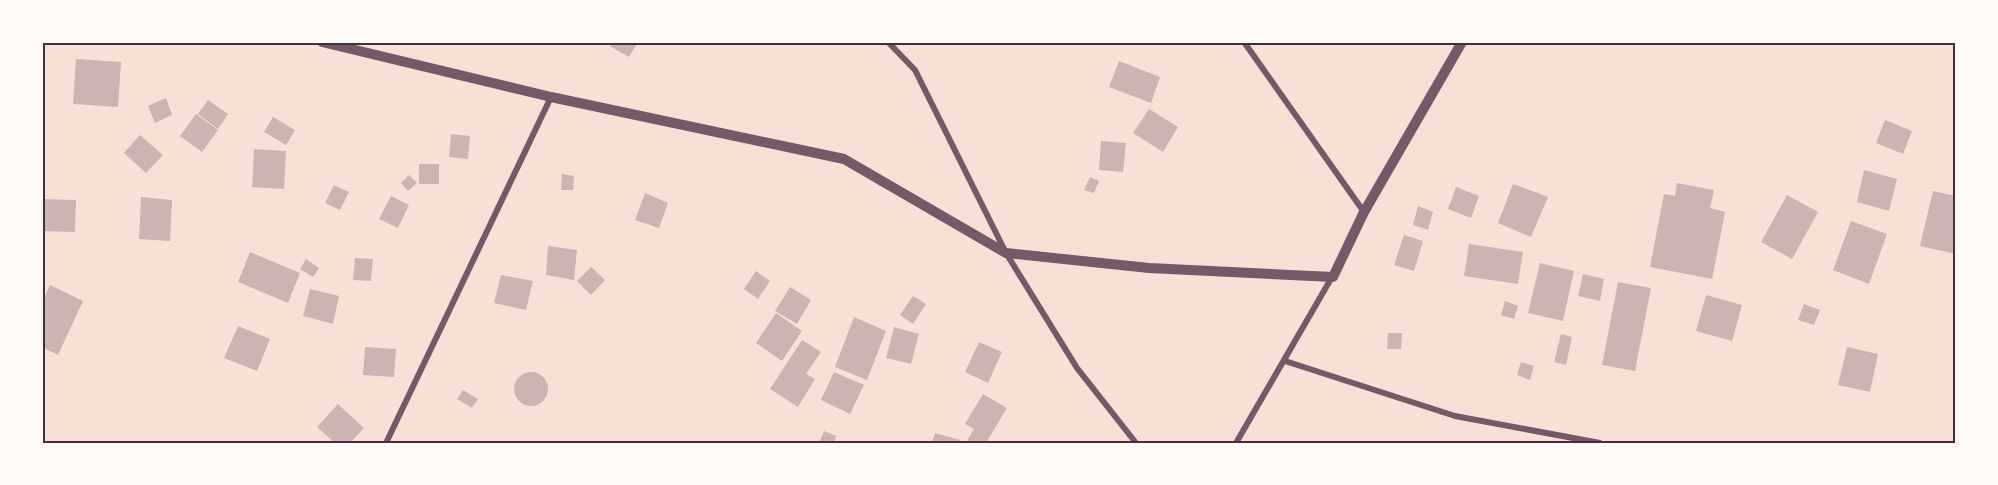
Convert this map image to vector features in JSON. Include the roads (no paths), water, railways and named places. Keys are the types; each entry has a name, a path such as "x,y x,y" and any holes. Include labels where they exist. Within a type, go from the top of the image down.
{"street":[{"path":"322,42 551,97 844,159 1006,253 1149,268 1333,277"},
{"path":"888,42 915,70 1006,253 1077,368 1136,443"},
{"path":"1244,42 1364,212"},
{"path":"1236,443 1333,277 1364,212 1462,42"},
{"path":"386,443 551,97"},
{"path":"1285,361 1455,416 1600,443"}]}
